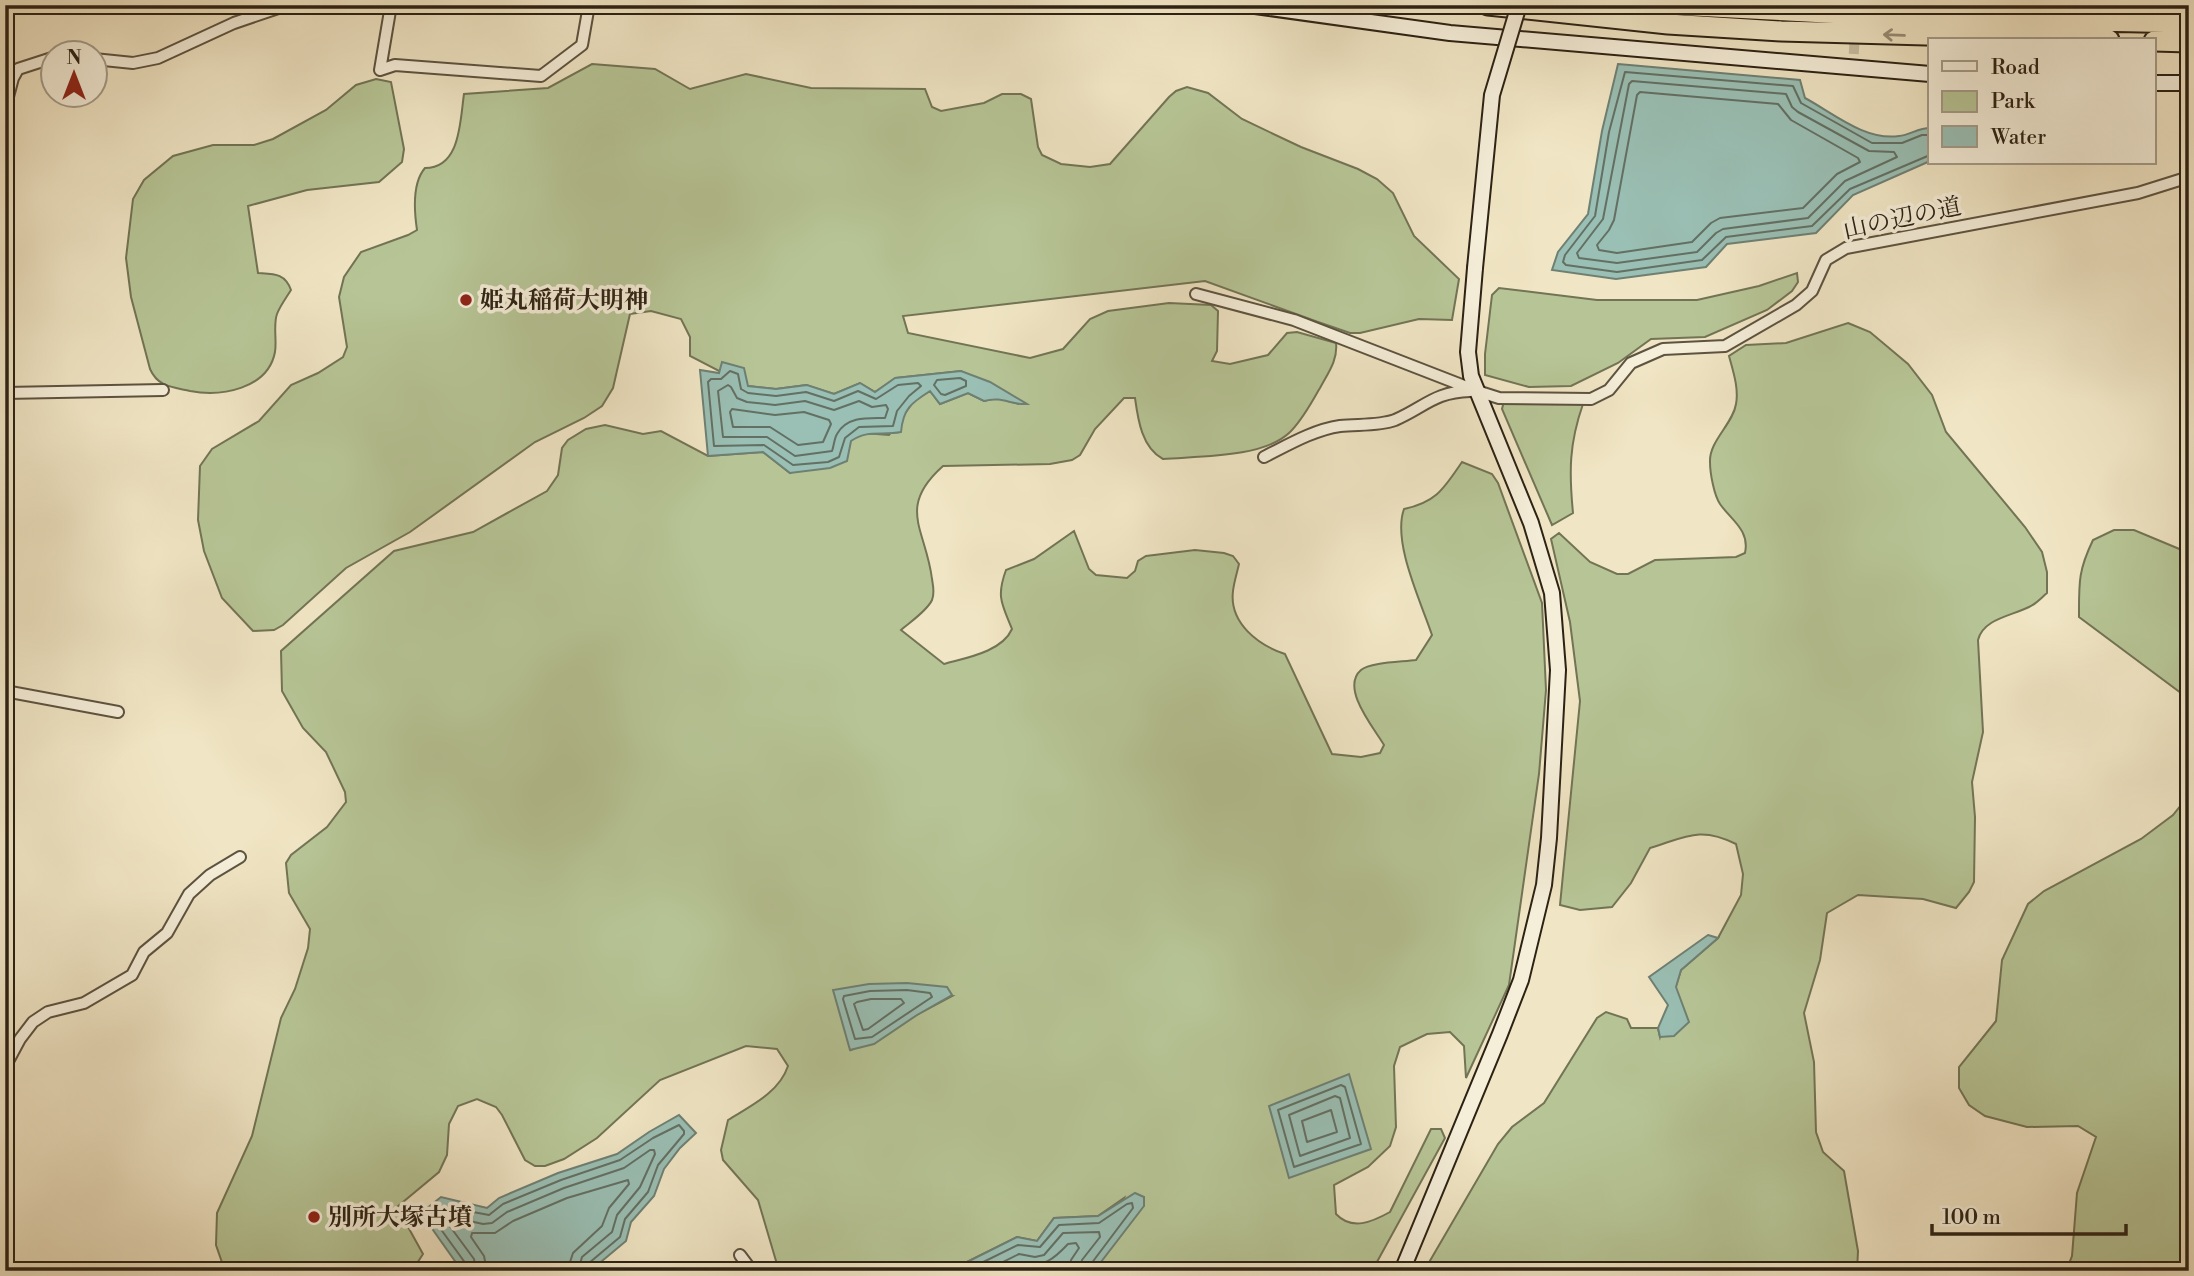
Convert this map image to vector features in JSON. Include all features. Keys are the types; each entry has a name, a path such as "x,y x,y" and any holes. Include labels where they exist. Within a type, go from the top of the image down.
{"highway":[{"path":"1488,5 1668,24 1769,30 2041,38"},
{"path":"1675,5 1875,16 2189,23"},
{"path":"2156,41 2189,42"}],"street":[{"path":"108,61 133,63 158,58 234,23 286,5"},
{"path":"391,5 380,70 395,65 541,76 582,45 589,5"},
{"path":"1248,5 1450,33 1928,74"},
{"path":"1402,1271 1521,980 1544,885 1549,838 1558,670 1552,593 1531,523 1471,376 1468,352 1492,95 1519,5"},
{"path":"5,107 18,69 38,63"},
{"path":"2156,83 2189,83"},
{"name":"山の辺の道","path":"1477,391 1499,398 1591,399 1609,390 1631,363 1663,349 1725,346 1796,305 1812,291 1826,260 1846,248 2138,193 2189,177"},
{"path":"1196,294 1294,320 1477,391"},
{"path":"5,393 163,390"},
{"path":"1264,457 1297,439 1336,426 1393,421 1431,399 1453,392 1477,391"},
{"path":"5,691 118,712"},
{"path":"5,1067 33,1022 48,1012 83,1003 132,975 144,952 167,933 189,894 210,875 240,856"},
{"path":"740,1255 752,1271"}],"green space":[{"path":"592,64 655,69 690,89 746,74 811,88 925,89 932,107 941,111 984,103 1002,94 1021,94 1031,99 1038,147 1042,155 1061,164 1090,167 1110,164 1169,97 1187,87 1208,93 1242,119 1377,179 1393,193 1414,236 1459,279 1452,320 1419,319 1360,333 1350,333 1205,281 903,316 908,333 1030,358 1063,349 1090,319 1108,311 1169,303 1211,305 1218,311 1217,351 1212,361 1230,364 1268,355 1287,333 1297,332 1336,343 1332,366 1302,417 1289,433 1263,447 1229,454 1163,459 1146,441 1135,398 1124,398 1095,429 1080,455 1072,460 1050,464 943,466 929,481 917,507 934,590 933,597 930,604 901,630 944,664 992,649 1007,637 1012,629 1001,594 1006,570 1034,559 1074,531 1089,569 1096,575 1127,578 1135,571 1138,561 1146,556 1195,550 1224,553 1233,556 1239,564 1233,588 1233,603 1241,623 1256,639 1285,654 1332,754 1361,757 1380,753 1384,745 1356,697 1356,678 1365,667 1416,660 1432,635 1405,555 1401,523 1404,509 1439,493 1462,462 1492,474 1498,483 1542,603 1546,690 1539,774 1509,985 1466,1078 1464,1046 1450,1032 1427,1034 1400,1047 1394,1066 1396,1127 1390,1146 1368,1167 1334,1185 1336,1214 1349,1222 1362,1223 1390,1212 1431,1129 1441,1129 1445,1138 1372,1271 1094,1271 1124,1198 1098,1216 1054,1218 1037,1241 1017,1237 949,1271 779,1271 758,1200 723,1160 721,1150 728,1120 771,1091 788,1066 777,1049 746,1046 660,1080 597,1138 564,1159 545,1166 535,1166 525,1160 496,1107 477,1099 458,1106 449,1124 447,1155 439,1172 397,1207 423,1254 412,1271 225,1271 216,1245 217,1213 252,1136 281,1018 295,989 308,948 310,929 289,893 286,863 291,855 327,827 346,802 345,792 326,752 303,728 282,691 281,651 394,551 473,532 547,491 558,475 562,448 568,440 586,429 605,425 643,434 661,431 708,456 763,452 790,473 863,433 889,435 914,401 930,391 940,404 968,393 984,401 997,398 1019,404 961,371 896,378 875,392 860,383 834,394 806,385 776,389 748,386 690,356 690,337 681,319 651,311 630,314 613,388 602,406 535,442 410,532 346,568 283,625 274,630 253,631 222,598 204,551 198,520 200,466 212,449 259,421 291,385 318,373 343,357 347,347 339,297 344,277 361,252 417,230 415,206 418,181 425,168 437,166 446,160 452,151 459,129 464,94 548,88","holes":["834,990 952,996 851,1050"]},
{"path":"376,79 391,82 404,149 402,162 379,182 307,190 248,206 258,273 282,277 291,290 277,314 275,352 271,365 253,382 229,391 202,393 161,383 150,369 131,297 126,258 133,199 144,180 173,156 213,145 254,145 273,139 326,110 356,85"},
{"path":"1797,273 1798,282 1792,291 1767,310 1705,337 1651,339 1618,363 1571,386 1529,387 1485,375 1492,295 1499,288 1597,300 1697,300 1759,286"},
{"path":"1848,323 1870,332 1908,364 1932,395 1946,432 2025,527 2042,552 2047,572 2047,593 2032,606 1986,627 1978,640 1983,732 1972,782 1975,817 1974,882 1969,892 1956,908 1923,899 1858,895 1827,913 1820,960 1804,1013 1814,1062 1816,1132 1823,1152 1844,1171 1858,1251 1857,1271 1424,1271 1498,1144 1512,1127 1544,1103 1597,1018 1606,1012 1627,1019 1631,1028 1658,1028 1660,1037 1681,970 1718,938 1741,895 1743,874 1736,844 1702,834 1650,848 1631,883 1612,907 1580,910 1560,905 1580,701 1570,622 1551,539 1559,533 1590,562 1617,574 1628,574 1655,560 1736,557 1745,553 1745,538 1718,500 1710,467 1713,447 1731,419 1736,404 1736,386 1729,356 1746,345 1786,343"},
{"path":"1504,401 1583,404 1571,458 1573,513 1552,525 1502,409"},
{"path":"2114,530 2134,530 2189,553 2189,699 2079,617 2080,577 2084,560 2093,540"},
{"path":"2189,795 2189,1271 2066,1271 2072,1256 2077,1193 2096,1137 2078,1126 2027,1127 1985,1116 1969,1105 1959,1088 1959,1067 1996,1021 2002,960 2028,904 2044,891 2141,839 2173,815"}],"water":[{"path":"1618,64 1800,80 1805,98 1862,130 1886,136 1903,135 1928,128 1928,162 1853,195 1816,233 1727,244 1706,267 1616,279 1552,270 1558,252 1588,214 1602,131"},
{"path":"722,362 744,368 748,386 776,389 807,385 834,394 860,383 875,392 895,378 961,371 990,382 1027,404 984,401 968,393 940,404 930,391 909,407 901,432 857,437 851,441 847,461 830,468 790,473 763,452 708,456 700,370 719,373"},
{"path":"1708,935 1718,938 1681,970 1676,987 1689,1022 1674,1036 1660,1037 1658,1028 1668,1005 1649,977"},
{"path":"907,983 947,987 952,995 874,1044 850,1050 833,990 869,984"},
{"path":"1349,1074 1371,1149 1289,1178 1269,1106"},
{"path":"679,1115 696,1133 664,1169 654,1196 631,1222 626,1241 590,1271 462,1271 421,1213 441,1197 487,1208 499,1198 558,1173 617,1154"},
{"path":"1135,1193 1144,1197 1144,1206 1094,1271 949,1271 1017,1237 1037,1241 1054,1218 1098,1216"}],"tunnel":[{"path":"1853,69 1855,30"}],"place":[{"name":"姫丸稲荷大明神","path":"466,300"},
{"name":"別所大塚古墳","path":"314,1217"}]}
